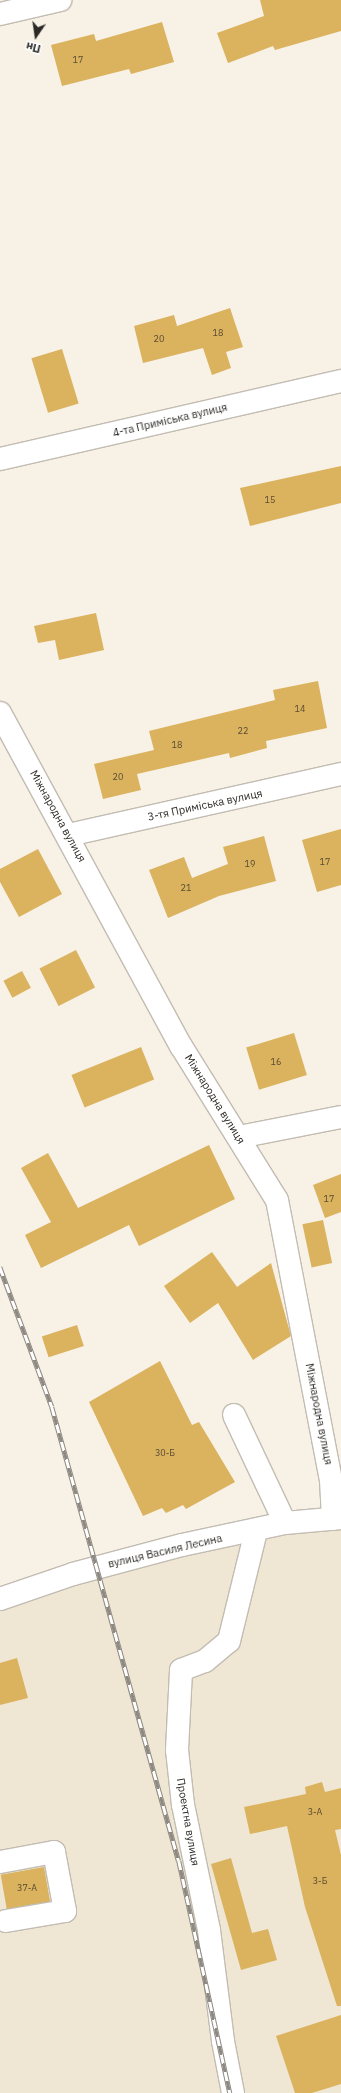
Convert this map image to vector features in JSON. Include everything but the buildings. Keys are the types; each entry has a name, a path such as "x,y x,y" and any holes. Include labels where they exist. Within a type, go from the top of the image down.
{"street":[{"path":"0,14 60,0"},
{"name":"4-та Приміська вулиця","path":"0,459 341,381"},
{"name":"Міжнародна вулиця","path":"0,713 68,835 181,1046 240,1137 277,1200 336,1479 338,1521"},
{"name":"3-тя Приміська вулиця","path":"68,835 341,774"},
{"path":"240,1137 341,1117"},
{"path":"234,1415 285,1523"},
{"name":"вулиця Василя Лесина","path":"0,1599 85,1570 182,1545 256,1531 285,1523 338,1521"},
{"name":"Проектна вулиця","path":"233,2093 223,2041 209,1930 183,1805 177,1750 181,1670 205,1661 230,1641 256,1531"},
{"path":"0,1862 54,1852 65,1911 6,1921"}],"shaded area":[{"path":"341,1528 341,2093 0,2093 0,1609 94,1578 256,1532"}],"railway":[{"path":"0,1267 52,1407 179,1861 230,2093"}]}
